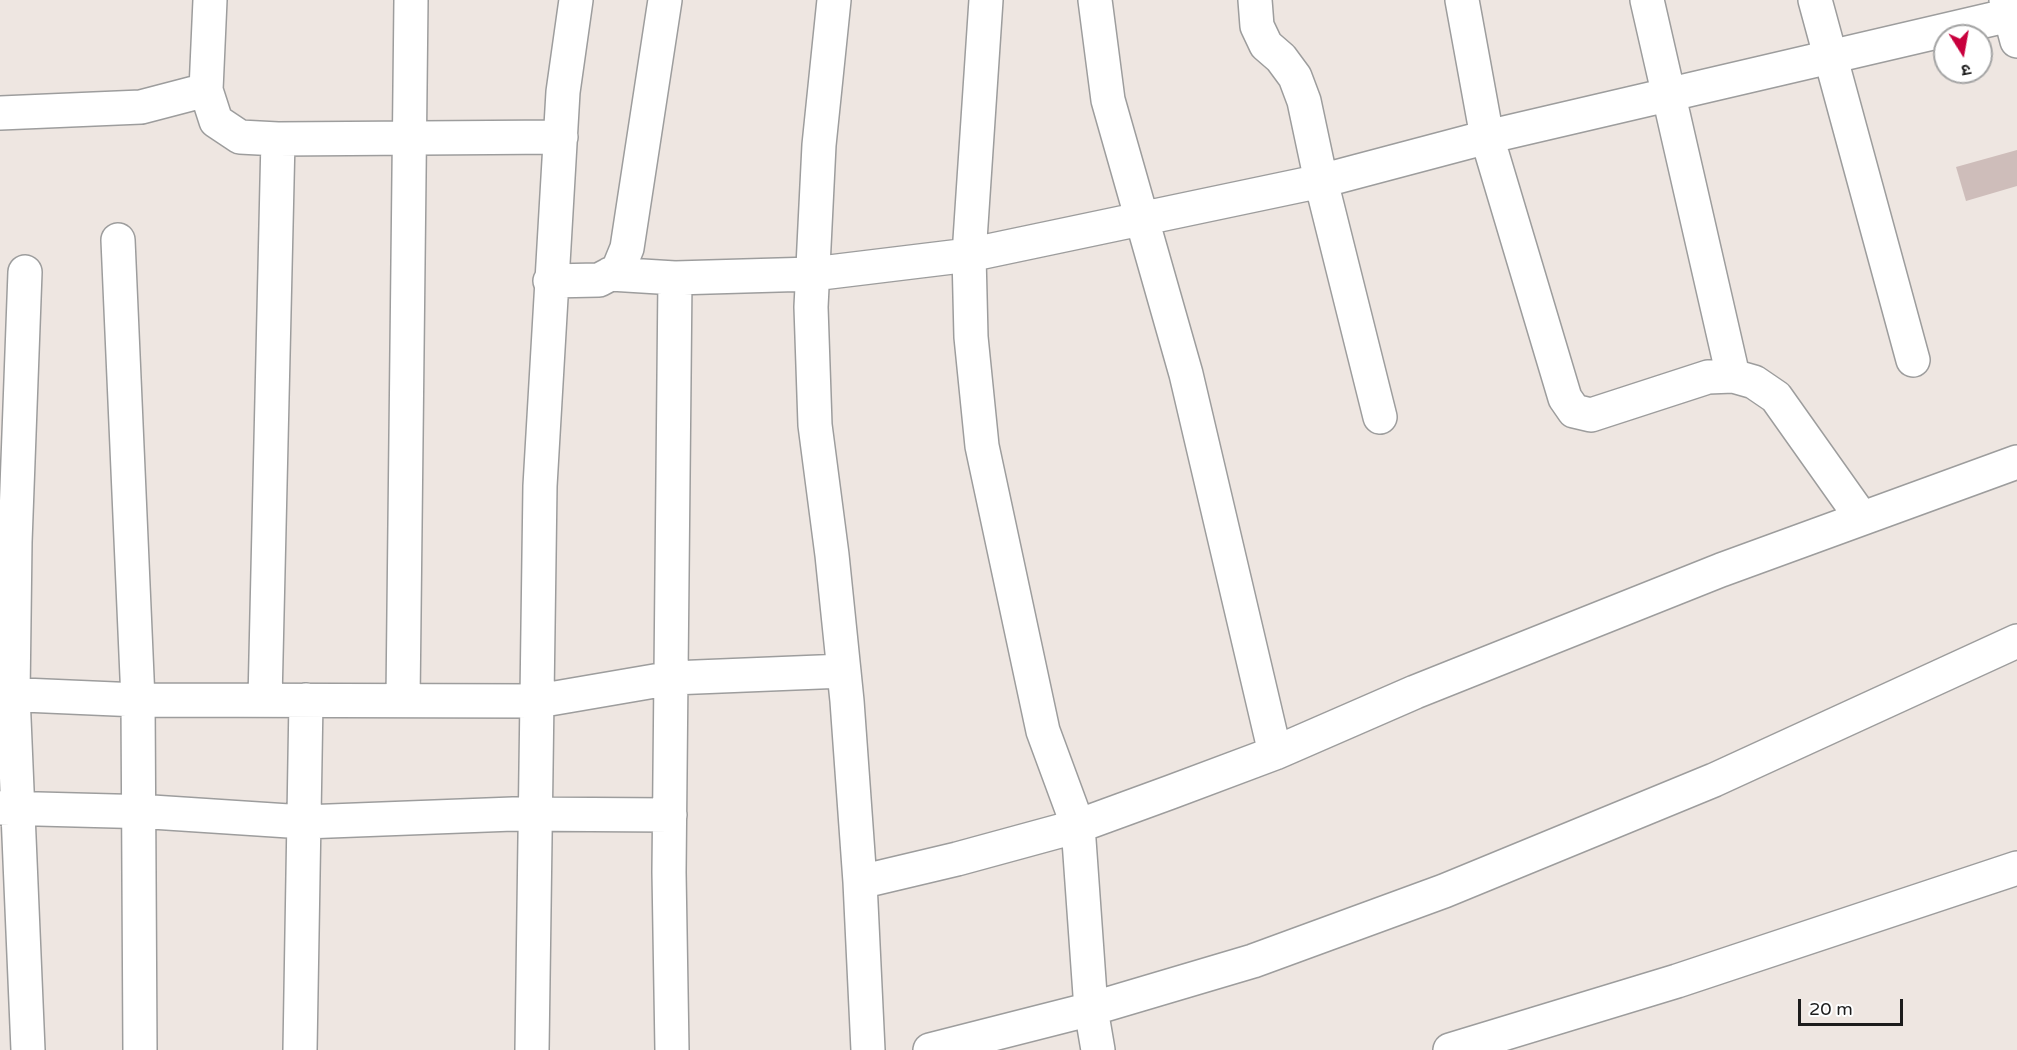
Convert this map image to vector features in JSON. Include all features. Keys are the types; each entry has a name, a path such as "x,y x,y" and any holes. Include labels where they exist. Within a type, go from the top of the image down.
{"street":[{"path":"210,0 206,90 216,121 240,137 278,139 561,137"},
{"path":"403,700 411,0"},
{"path":"532,1050 540,486 550,281 561,137 576,0"},
{"path":"550,281 599,280 618,270 627,248 664,0"},
{"path":"834,0 819,145 813,274 815,425 844,671 860,882 868,1050"},
{"path":"986,0 969,255 971,337 982,446 1043,731 1078,826 1091,1009 1098,1050"},
{"path":"1095,0 1108,100 1186,374 1275,753"},
{"path":"1255,0 1257,26 1266,45 1281,58 1295,77 1301,93 1380,417"},
{"path":"1462,0 1487,137 1565,398 1574,411 1591,415 1708,377 1733,376 1754,382 1776,397 1862,517"},
{"path":"1647,0 1733,376"},
{"path":"1815,0 1913,360"},
{"path":"610,274 675,278 813,274 969,255 1321,181 1487,137 1830,57 2011,19"},
{"path":"0,113 141,107 206,90"},
{"path":"265,700 278,139"},
{"path":"118,240 138,700 140,1050"},
{"path":"25,272 7,694 9,809 28,1050"},
{"path":"672,1050 670,815 675,278"},
{"path":"860,882 1078,826 1275,753 1437,683 1862,517 2017,462"},
{"path":"934,1049 1091,1009 1253,961 1444,891 1714,780 2017,641"},
{"path":"7,694 138,700 538,700 672,678 844,671"},
{"path":"300,1050 306,700"},
{"path":"9,809 139,812 304,822 670,815"},
{"path":"1450,1050 1677,981 2017,868"}],"building":[{"path":"2017,150 2017,186 1966,201 1956,167"}]}
